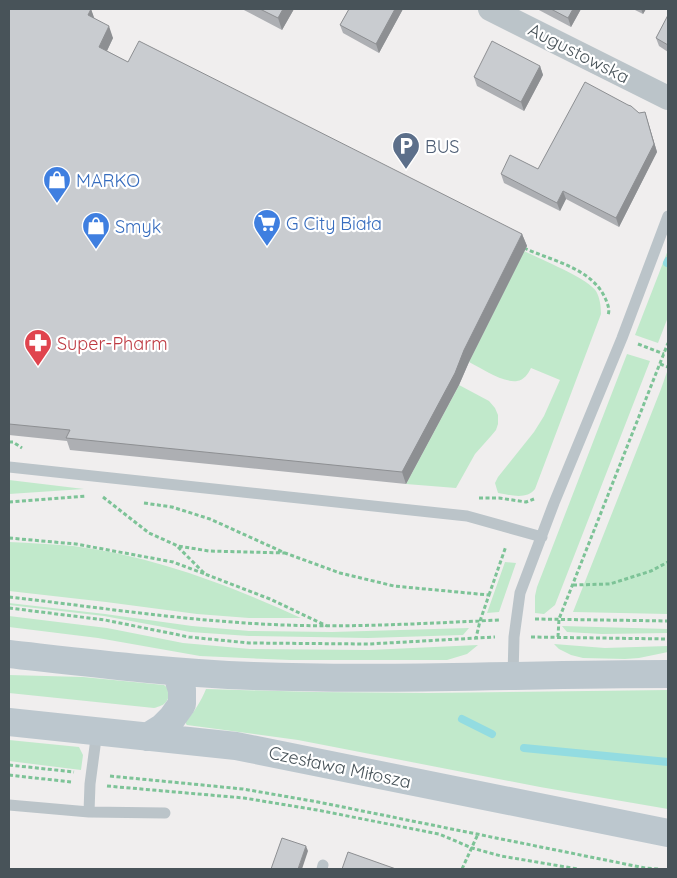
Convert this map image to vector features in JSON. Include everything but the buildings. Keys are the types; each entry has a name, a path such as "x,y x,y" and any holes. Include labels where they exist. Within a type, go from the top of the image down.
{"main road":[{"path":"9,654 176,672 252,676 339,678 668,674"},
{"path":"147,737 163,727 182,704 182,690 176,672"},
{"name":"Czesława Miłosza","path":"9,722 236,746 668,833"}],"street":[{"name":"Augustowska","path":"490,9 668,98"}],"lane":[{"path":"513,676 514,637 520,593 554,503 622,338 668,216"},
{"path":"9,468 467,516 542,538"},
{"path":"89,812 97,731"},
{"path":"9,805 89,812 165,813"}],"path":[{"path":"516,244 580,271"},
{"path":"558,637 559,619 668,342"},
{"path":"660,364 668,367"},
{"path":"101,495 104,477"},
{"path":"101,495 149,533 178,546 210,551 285,553"},
{"path":"9,502 101,495 110,497"},
{"path":"472,498 499,498 526,502 534,499"},
{"path":"136,501 172,507 210,520 285,553 340,573 394,586 489,595"},
{"path":"476,638 512,528"},
{"path":"9,538 76,544 173,562 270,600 328,627"},
{"path":"178,546 205,574"},
{"path":"573,585 610,584 651,571 668,562"},
{"path":"9,597 247,624 328,627 517,619 668,621"},
{"path":"9,608 105,620 189,638 249,642 369,644 514,637 668,639"},
{"path":"9,765 91,779 244,798 317,810 439,834 472,848 501,856 578,869"},
{"path":"9,775 243,789 658,869"},
{"path":"462,869 478,834"}],"green space":[{"path":"668,250 668,317 658,343 635,335"},
{"path":"524,251 583,280 591,286 596,291 601,314 535,489 528,495 518,496 498,493 495,483 534,432 544,416 560,380 531,368 522,379 517,381 505,380 469,362"},
{"path":"627,354 650,361 555,605 544,614 535,613 537,587"},
{"path":"668,369 668,614 573,612 661,389"},
{"path":"459,385 489,401 495,408 498,415 496,430 475,454 456,488 406,484"},
{"path":"9,480 84,489 9,494"},
{"path":"9,542 73,546 161,564 218,583 301,618 249,618 197,614 9,591"},
{"path":"505,562 516,563 499,612 487,613"},
{"path":"9,603 192,626 249,631 332,632 469,628 463,635 368,638 249,636 190,632 104,616 9,605"},
{"path":"9,616 107,628 183,643 250,649 369,650 478,645 467,654 447,660 290,660 200,656 98,638 9,627"},
{"path":"562,626 668,629 668,633 602,634 567,632"},
{"path":"554,644 605,648 668,646 668,652 625,659 583,658 571,655"},
{"path":"9,675 83,677 164,685 170,690 166,702 154,708 9,693"},
{"path":"206,689 428,693 668,690 668,809 540,787 298,740 187,725 186,721 198,706"},
{"path":"9,740 79,747 83,755 81,770 9,761"}],"waterway":[{"path":"462,719 492,734"},
{"path":"524,748 668,762"}],"place":[{"name":"BUS","path":"406,170"},
{"name":"MARKO","path":"57,204"},
{"name":"G City Biała","path":"267,247"},
{"name":"Smyk","path":"96,250"},
{"name":"Super-Pharm","path":"38,367"}]}
